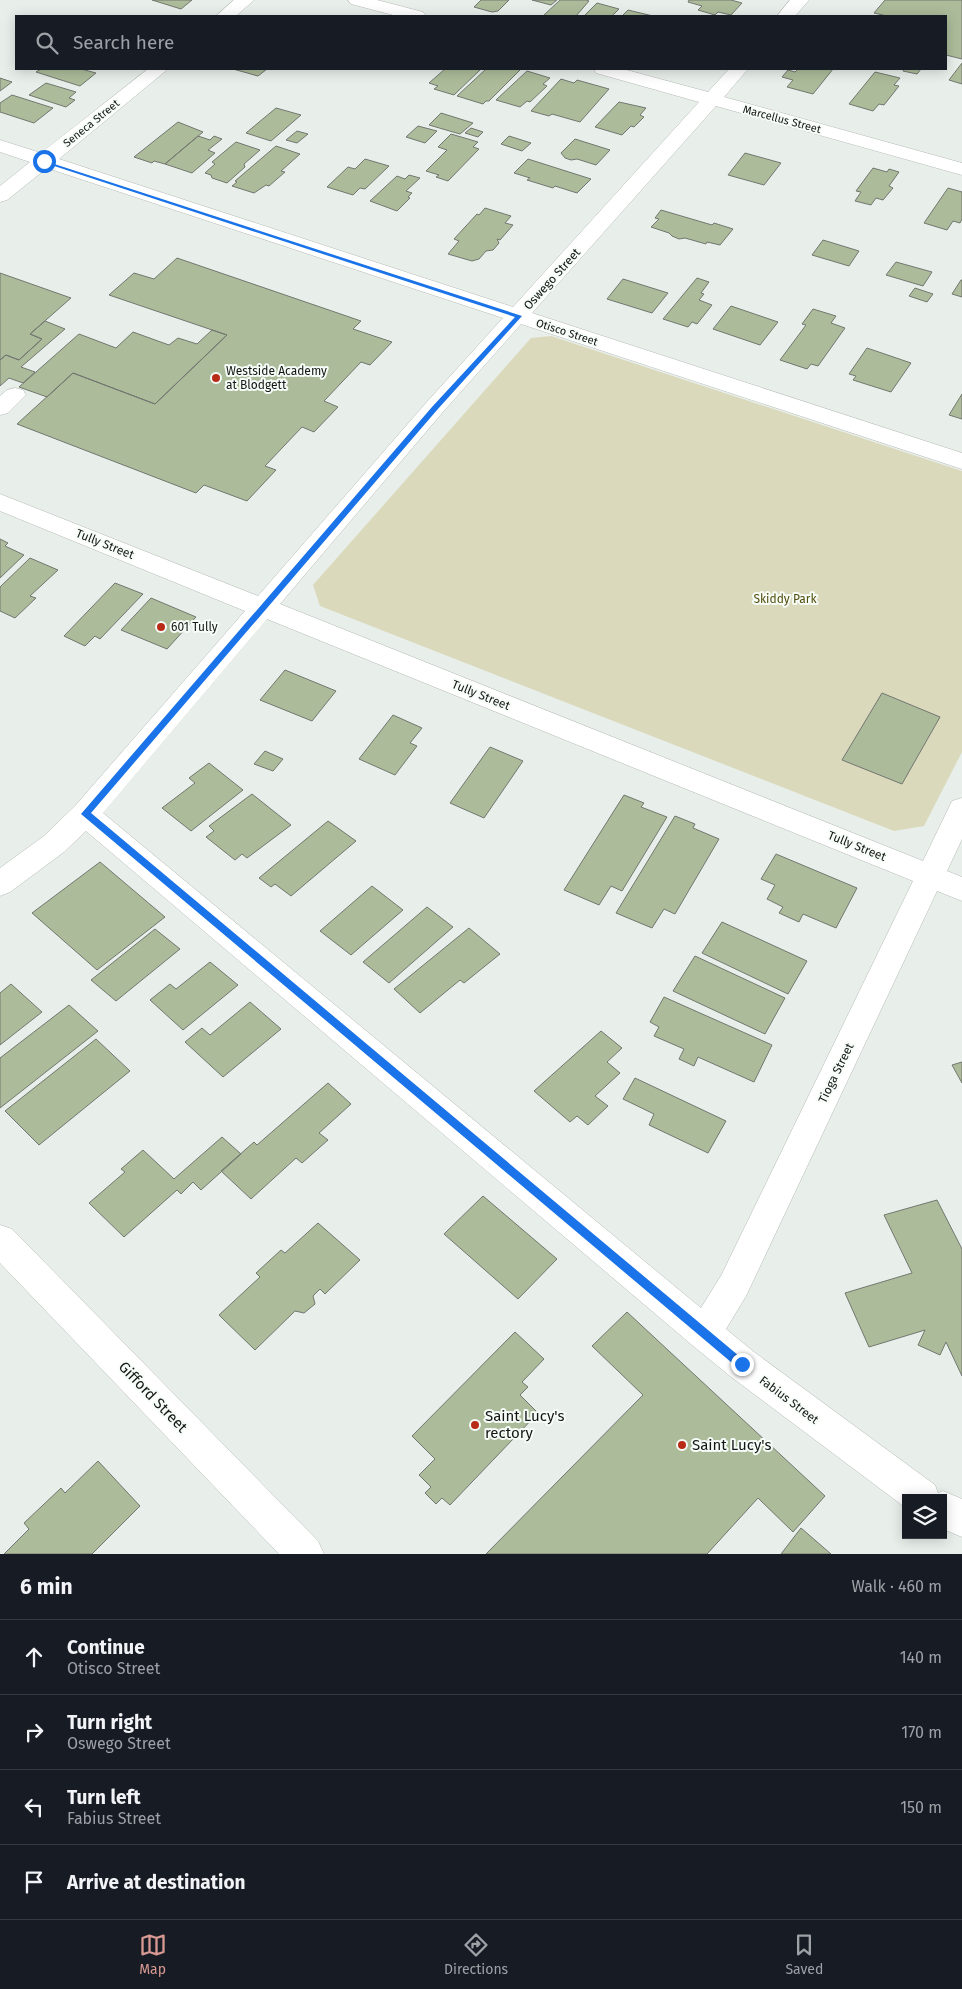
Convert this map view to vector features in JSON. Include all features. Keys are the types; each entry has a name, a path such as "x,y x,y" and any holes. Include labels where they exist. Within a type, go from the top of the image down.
{"street":[{"path":"226,15 245,0"},
{"path":"357,0 413,15"},
{"path":"787,15 800,0"},
{"name":"Seneca Street","path":"0,196 158,70"},
{"name":"Marcellus Street","path":"607,70 962,169"},
{"name":"Oswego Street","path":"0,884 54,844 85,814 434,408 519,316 738,70"},
{"name":"Otisco Street","path":"0,146 962,462"},
{"name":"Tully Street","path":"0,502 962,889"},
{"name":"Tioga Street","path":"704,1333 734,1285 962,810"},
{"name":"Fabius Street","path":"85,814 704,1333 742,1364 917,1494"},
{"name":"Gifford Street","path":"0,1240 305,1554"},
{"path":"947,1511 962,1519"}],"green space":[{"name":"Skiddy Park","path":"551,336 962,471 962,752 924,826 894,831 320,606 313,585 531,338"}],"building":[{"path":"152,0 192,0 181,9"},
{"path":"481,0 509,0 498,11 492,12 474,7"},
{"path":"532,0 557,0 551,5"},
{"path":"560,0 589,1 577,15 544,15"},
{"path":"689,0 731,0 742,3 731,15 718,12 715,15 698,10 702,6 688,2"},
{"path":"885,0 962,0 962,59 947,55 947,15 883,15 874,13"},
{"path":"597,3 619,9 613,15 585,15"},
{"path":"628,10 649,15 623,15"},
{"path":"962,63 962,84 949,80"},
{"path":"39,70 85,70 96,73 80,86 36,72"},
{"path":"237,70 266,70 258,76"},
{"path":"444,70 480,70 454,95 434,89 438,86 429,83"},
{"path":"485,70 520,70 489,101 483,104 457,96"},
{"path":"788,70 795,72 797,70 832,70 813,94 787,87 793,80 782,77"},
{"path":"904,70 920,70 917,74"},
{"path":"527,71 550,78 543,84 547,86 530,102 527,101 520,107 496,100"},
{"path":"875,72 900,78 894,85 899,86 884,105 879,104 873,111 849,104"},
{"path":"0,78 12,82 0,91"},
{"path":"561,79 574,83 577,80 609,89 580,122 552,114 549,116 531,111"},
{"path":"46,83 76,92 69,98 75,100 66,107 29,95"},
{"path":"12,95 53,108 34,123 0,112 0,103"},
{"path":"619,102 646,108 640,115 644,117 622,135 595,127"},
{"path":"276,108 301,115 271,141 246,133"},
{"path":"441,113 473,123 460,134 429,125"},
{"path":"178,122 203,132 165,164 154,161 152,163 134,157"},
{"path":"418,126 437,131 425,143 406,137"},
{"path":"471,128 483,132 478,137 465,133"},
{"path":"297,131 308,134 297,143 286,140"},
{"path":"451,134 478,142 473,147 479,149 448,181 436,177 439,175 426,171 447,150 438,147"},
{"path":"198,136 210,140 214,136 222,139 208,150 215,153 192,173 165,164"},
{"path":"509,136 531,143 522,151 501,144"},
{"path":"575,139 610,150 596,165 577,159 565,158 561,153"},
{"path":"236,142 260,150 227,183 212,178 211,175 205,173 215,164 212,162"},
{"path":"276,146 300,154 281,171 285,172 269,186 266,185 254,193 232,186 237,182 235,181"},
{"path":"745,153 781,163 764,185 728,175"},
{"path":"365,159 389,166 365,189 360,188 353,195 327,187 348,167 355,169"},
{"path":"528,159 591,179 577,193 527,180 530,178 514,173"},
{"path":"873,168 887,172 889,169 899,172 889,186 893,188 883,200 876,198 871,205 855,201 861,192 856,191"},
{"path":"409,175 420,178 406,191 412,193 408,197 410,198 397,211 370,201 397,176 405,179"},
{"path":"948,188 962,192 962,219 960,223 953,221 947,230 924,223"},
{"path":"485,208 511,216 505,223 513,225 500,240 497,239 499,243 493,250 486,251 479,259 472,261 448,254 459,241 454,239"},
{"path":"661,210 733,229 720,245 707,242 706,244 685,238 679,239 669,233 651,227 659,219 655,218"},
{"path":"823,240 859,251 849,266 812,255"},
{"name":"Westside Academy at Blodgett","path":"177,258 361,321 353,329 392,342 370,365 361,362 324,401 338,407 314,432 302,427 265,466 276,470 247,501 204,485 196,493 17,424 73,373 155,404 227,335 109,295 134,273 154,279"},
{"path":"896,262 932,272 923,286 886,275"},
{"path":"0,273 71,298 30,334 42,339 19,360 6,355 0,360"},
{"path":"697,278 709,282 701,293 704,294 699,300 712,305 697,324 692,322 688,327 663,319"},
{"path":"623,279 668,293 652,313 607,299"},
{"path":"962,280 962,297 952,294"},
{"path":"915,288 933,294 927,302 909,296"},
{"path":"731,306 778,322 760,345 713,329"},
{"path":"813,309 836,316 831,323 845,328 818,366 811,364 807,369 780,360 806,325 802,324"},
{"path":"45,321 65,329 21,367 35,372 23,383 9,378 0,386 0,360 6,355 19,360 42,339 30,334"},
{"path":"212,330 227,335 155,404 73,373 47,397 19,387 79,334 116,348 133,332 169,345 178,338 197,344"},
{"path":"867,348 911,363 891,392 853,380 856,376 849,374"},
{"path":"962,394 962,419 949,415"},
{"path":"0,539 8,543 5,546 24,555 0,578"},
{"path":"30,558 58,570 30,596 36,598 15,618 0,611 0,587"},
{"path":"115,583 143,594 100,639 95,636 85,646 64,636"},
{"path":"151,598 196,617 167,649 121,630"},
{"path":"285,670 336,691 312,721 260,700"},
{"path":"882,693 940,717 902,784 842,760"},
{"path":"393,715 422,728 410,743 417,746 395,775 359,759"},
{"path":"490,747 523,761 484,818 450,803"},
{"path":"265,751 283,759 273,771 254,764"},
{"path":"209,763 243,790 191,831 162,808 195,783 189,778"},
{"path":"252,794 291,825 247,858 242,854 235,860 206,837 214,831 209,826"},
{"path":"624,795 644,803 641,807 667,817 622,891 611,886 599,905 564,890"},
{"path":"675,816 695,824 693,828 719,839 675,914 664,909 652,928 616,913"},
{"path":"328,821 356,841 291,896 275,884 271,887 259,878"},
{"path":"776,854 857,888 836,928 803,914 799,922 779,913 783,907 767,899 775,885 761,879"},
{"path":"100,862 165,917 97,970 32,913"},
{"path":"372,886 403,910 351,955 320,931"},
{"path":"427,907 453,927 389,983 363,962"},
{"path":"722,922 807,961 788,994 702,953"},
{"path":"469,928 500,954 464,983 460,980 420,1013 394,989"},
{"path":"155,929 180,949 116,1001 91,980"},
{"path":"695,956 785,998 765,1034 673,991"},
{"path":"210,962 238,985 183,1030 150,1000 170,984 176,989"},
{"path":"11,984 42,1012 0,1045 0,993"},
{"path":"664,997 772,1045 754,1082 698,1057 694,1066 679,1059 684,1049 654,1036 659,1027 650,1022"},
{"path":"250,1002 281,1029 223,1077 185,1042 202,1028 210,1035"},
{"path":"69,1005 98,1031 0,1108 0,1058"},
{"path":"601,1031 622,1048 607,1062 620,1073 595,1096 608,1106 588,1125 577,1116 570,1122 534,1091"},
{"path":"96,1039 130,1071 39,1145 5,1111"},
{"path":"962,1062 962,1083 952,1065"},
{"path":"635,1078 726,1121 708,1153 649,1125 654,1114 623,1099"},
{"path":"328,1083 351,1104 319,1133 328,1140 302,1163 296,1158 251,1199 221,1171 254,1142 257,1145"},
{"path":"222,1137 241,1154 201,1190 193,1182 181,1194 177,1190 124,1237 89,1203 125,1172 121,1169 143,1150 174,1179"},
{"path":"483,1196 557,1259 518,1299 444,1234"},
{"path":"937,1200 962,1249 962,1376 946,1342 940,1355 918,1345 925,1330 869,1347 845,1293 912,1273 884,1215"},
{"path":"318,1223 360,1260 325,1294 320,1289 313,1296 315,1304 304,1313 295,1311 255,1350 219,1315 260,1277 256,1273 281,1250 285,1253"},
{"name":"Saint Lucy's","path":"627,1312 825,1496 793,1532 758,1498 707,1554 486,1554 643,1395 592,1346"},
{"name":"Saint Lucy's rectory","path":"515,1332 544,1359 522,1382 528,1387 520,1395 538,1413 450,1505 442,1498 436,1504 425,1493 431,1487 419,1475 435,1459 412,1436"},
{"path":"98,1461 140,1506 92,1554 4,1554 29,1529 24,1523 61,1488 65,1493"},
{"path":"801,1528 831,1554 781,1554"}],"place":[{"name":"Westside Academy at Blodgett","path":"216,378"},
{"name":"601 Tully","path":"161,627"},
{"name":"Saint Lucy's rectory","path":"475,1425"},
{"name":"Saint Lucy's","path":"682,1445"}],"route":[{"path":"44,161 519,316 434,408 85,814 742,1364"}]}
